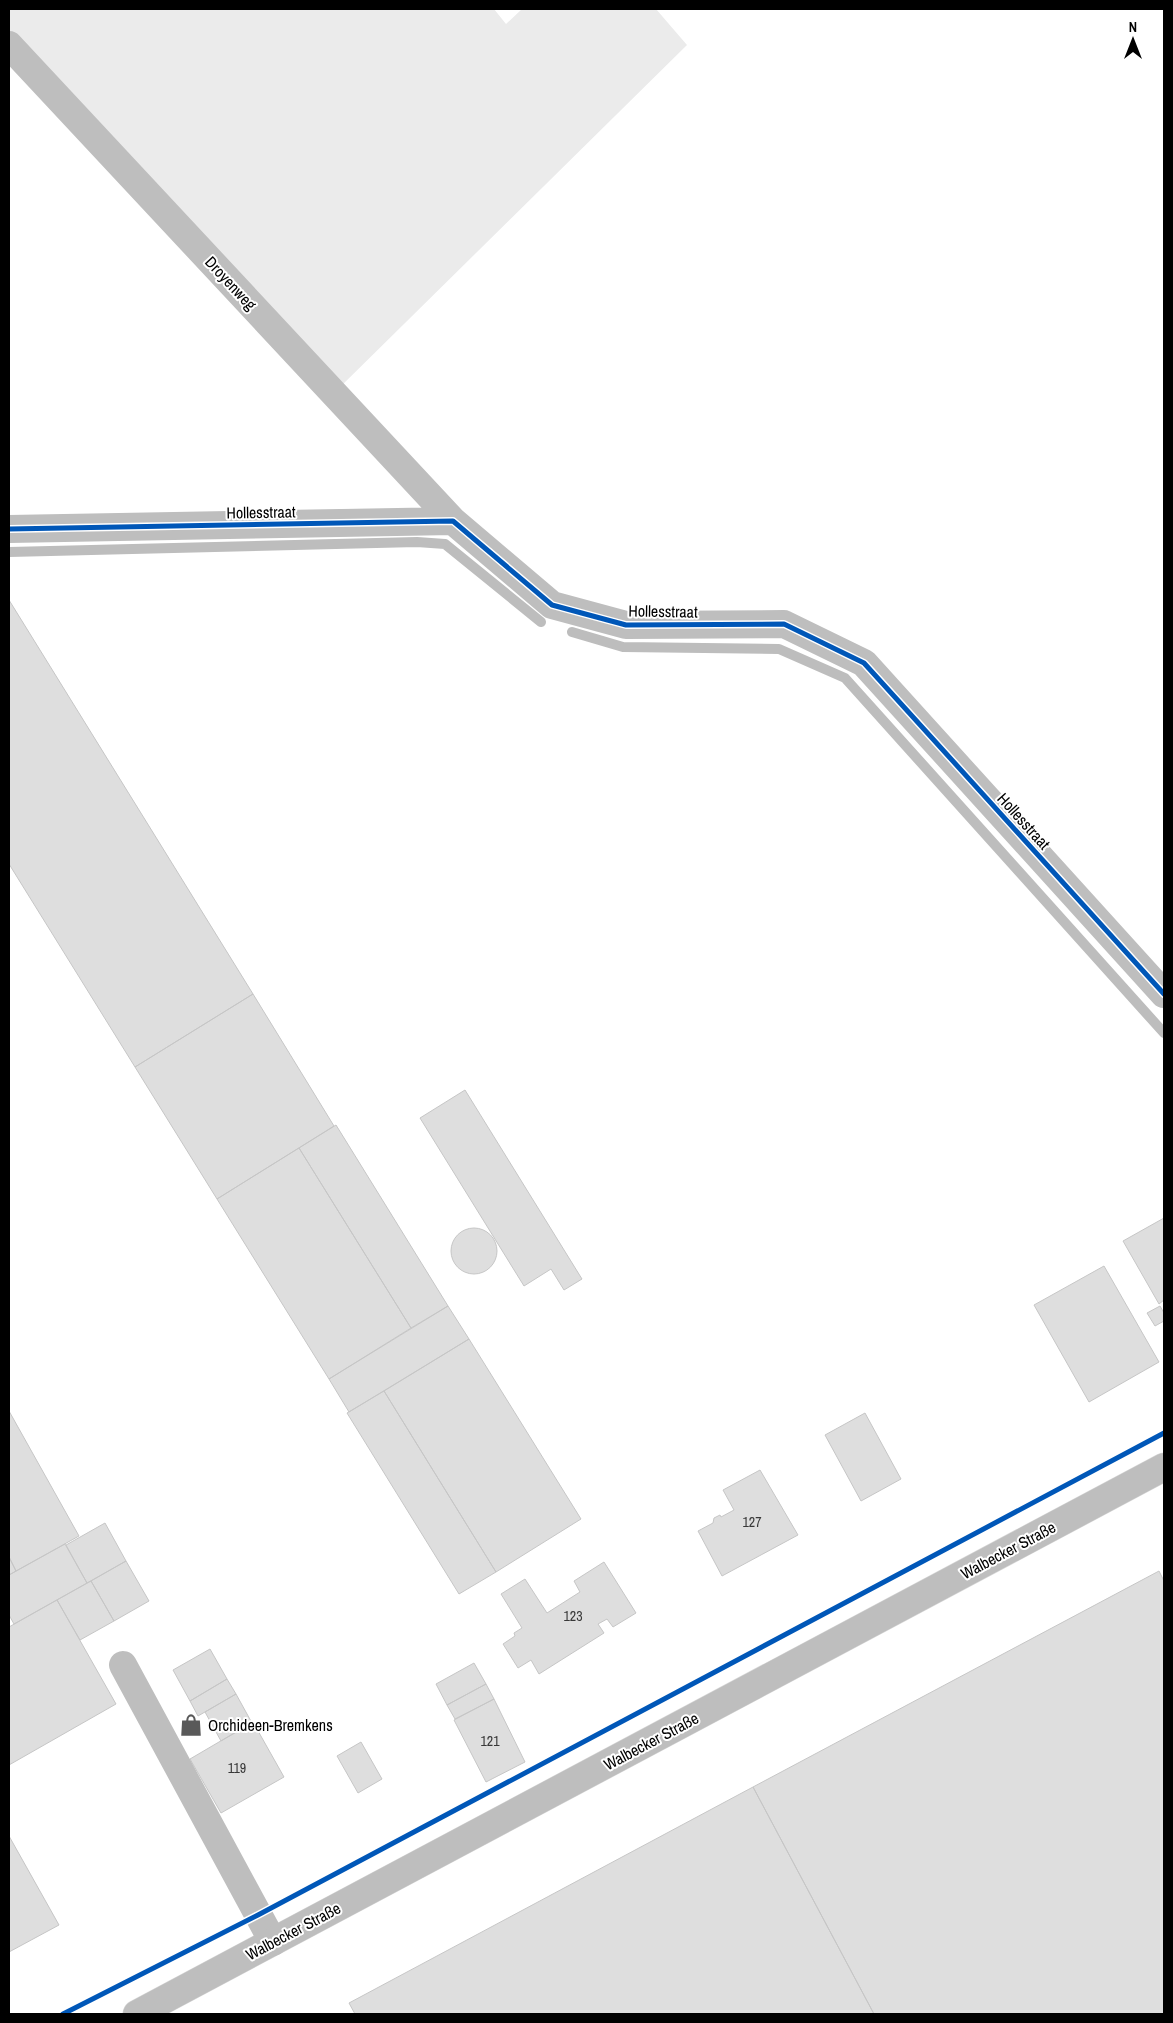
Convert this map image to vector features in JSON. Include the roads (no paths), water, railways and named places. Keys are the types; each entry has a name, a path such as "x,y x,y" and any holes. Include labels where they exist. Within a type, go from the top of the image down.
{"street":[{"name":"Droyenweg","path":"9,45 454,521"},
{"name":"Hollesstraat","path":"9,529 454,521 552,605 626,625 784,624 864,663 1164,994"},
{"name":"Walbecker Straße","path":"137,2014 1164,1466"},
{"path":"123,1665 273,1942"}],"waterway":[{"path":"9,552 417,542 445,544 541,622"},
{"path":"572,632 623,647 779,649 845,678 1164,1033"}],"place":[{"name":"Orchideen-Bremkens","path":"191,1725"}]}
